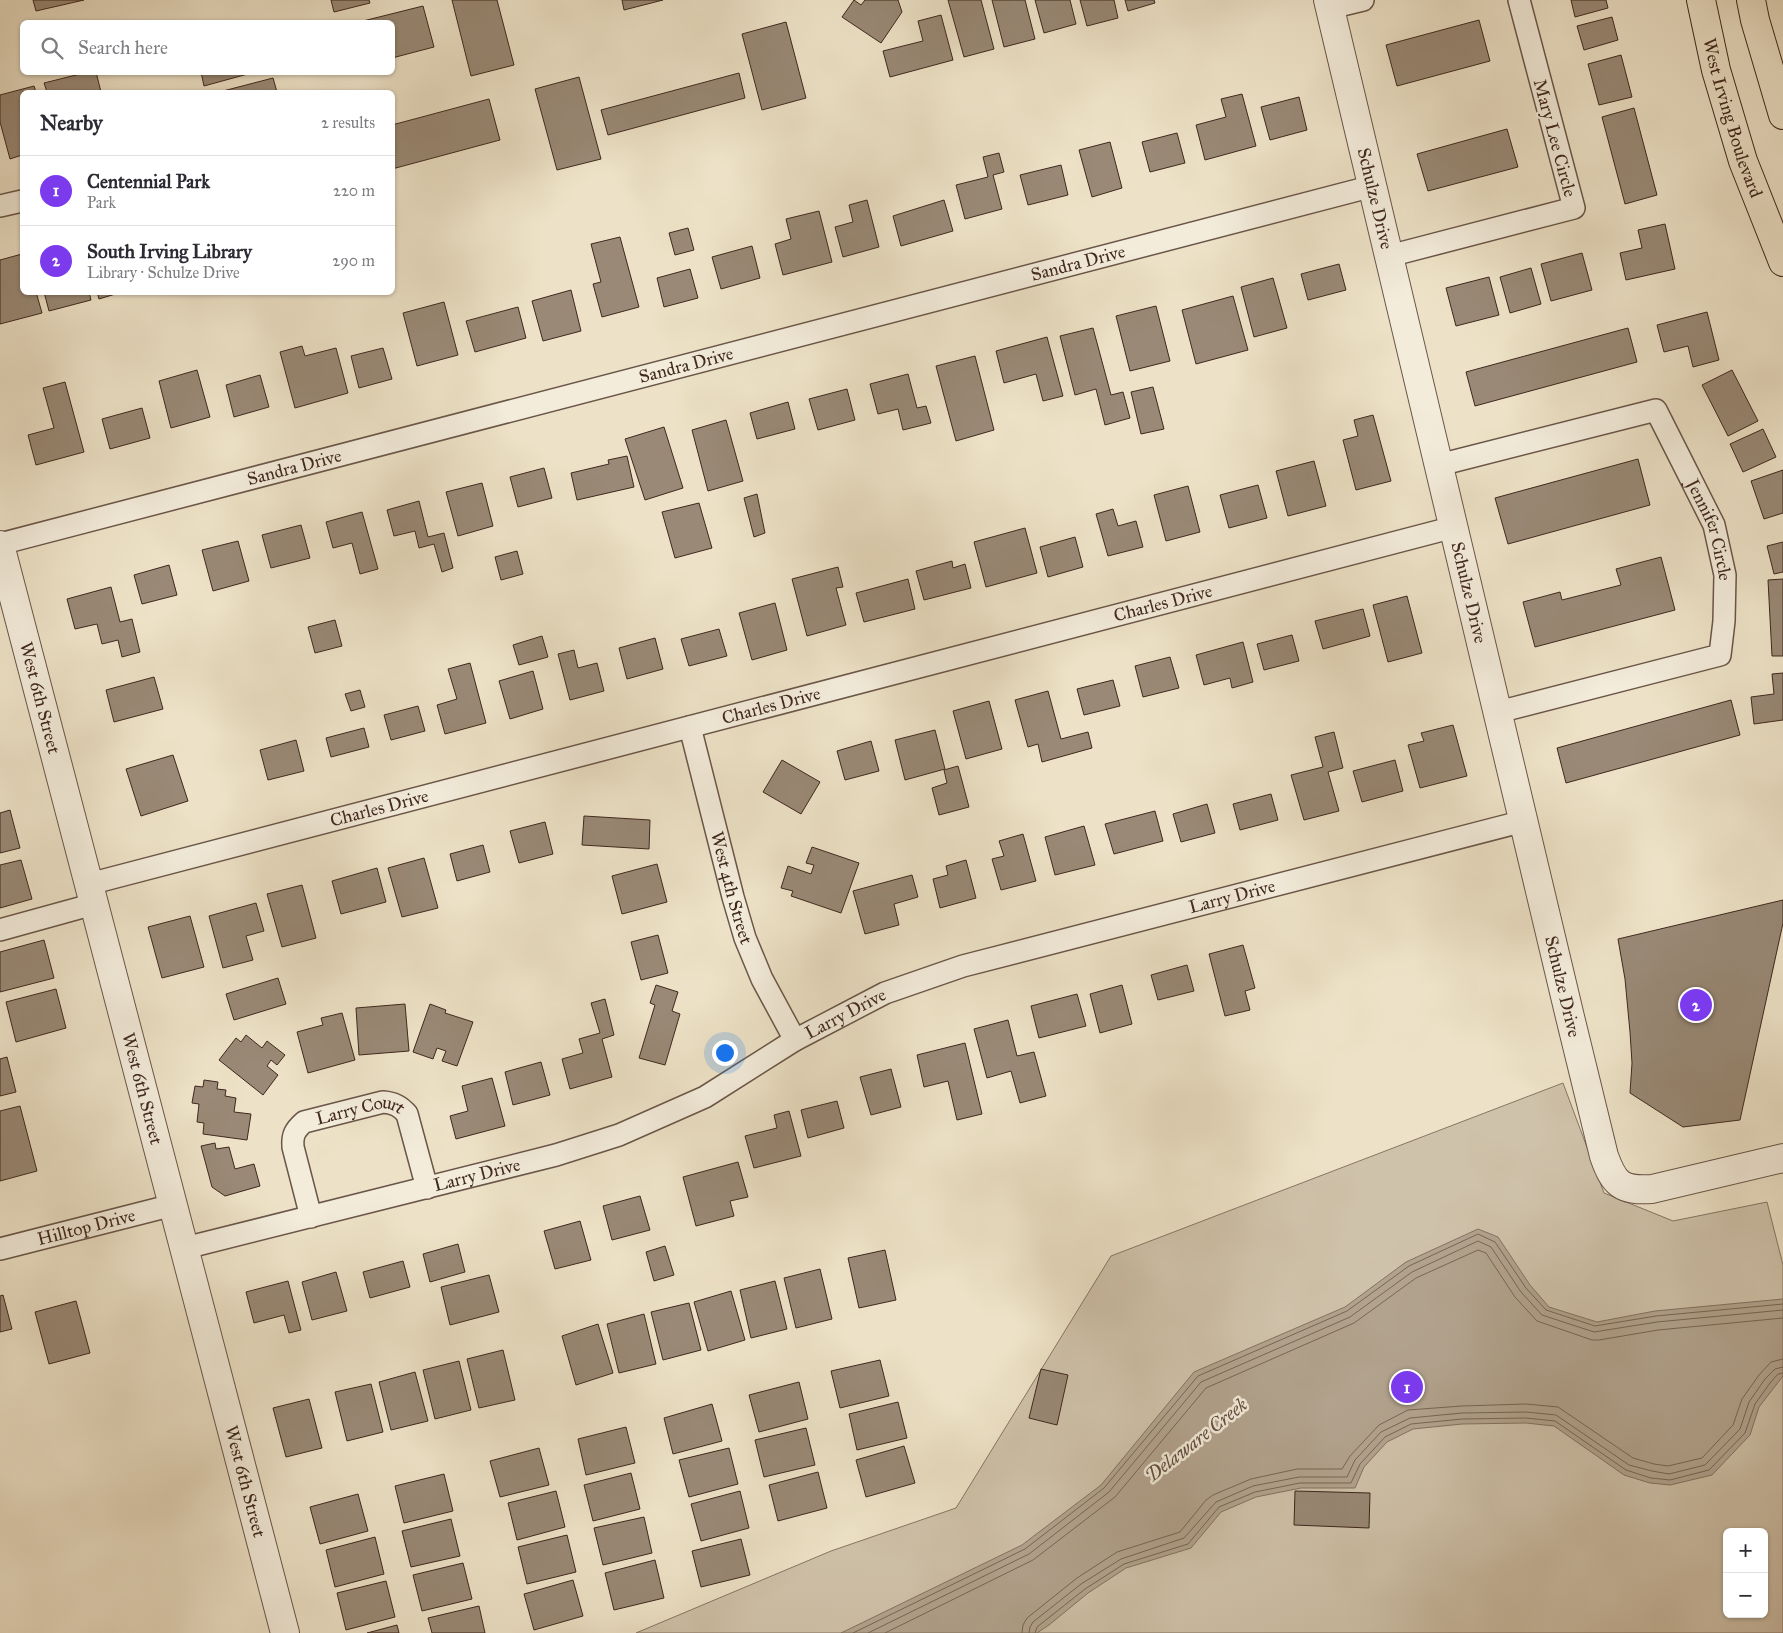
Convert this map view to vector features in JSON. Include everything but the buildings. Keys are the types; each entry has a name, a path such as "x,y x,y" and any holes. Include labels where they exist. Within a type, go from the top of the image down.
{"main road":[{"name":"West Irving Boulevard","path":"1701,0 1716,70 1743,161 1783,262"},
{"path":"1751,0 1755,20 1783,115"}],"street":[{"path":"1329,4 1363,0"},
{"name":"Mary Lee Circle","path":"1389,256 1574,208 1519,0"},
{"name":"Schulze Drive","path":"1329,4 1604,1156 1610,1172 1617,1182 1634,1190 1652,1189 1783,1158"},
{"name":"Sandra Drive","path":"0,545 1373,186"},
{"path":"0,206 20,201"},
{"name":"Jennifer Circle","path":"1439,465 1656,410 1714,525 1721,551 1725,575 1725,593 1720,655 1498,712"},
{"name":"Charles Drive","path":"0,930 92,894 690,727 1454,527"},
{"name":"West 6th Street","path":"0,545 285,1633"},
{"name":"West 4th Street","path":"690,727 732,898 744,938 762,979 795,1040"},
{"name":"Larry Drive","path":"184,1248 556,1155 619,1136 706,1097 795,1040 885,993 963,966 1524,821"},
{"name":"Larry Court","path":"311,1217 292,1147 292,1137 296,1130 304,1122 383,1102 393,1102 407,1114 427,1188"},
{"name":"Hilltop Drive","path":"0,1249 173,1205"}],"shaded area":[{"path":"1563,1083 1604,1193 1673,1221 1767,1202 1783,1265 1783,1633 636,1633 831,1551 956,1508 1111,1256"}],"water":[{"name":"Delaware Creek","path":"1478,1229 1498,1237 1530,1285 1549,1307 1597,1322 1655,1311 1783,1299 1783,1376 1759,1407 1750,1435 1712,1475 1670,1485 1650,1483 1624,1475 1554,1426 1526,1423 1462,1424 1413,1429 1387,1442 1364,1467 1355,1488 1301,1488 1256,1497 1221,1512 1191,1548 1126,1568 1088,1593 1037,1633 841,1633 1022,1545 1101,1485 1194,1372 1345,1307 1406,1262"}],"place":[{"name":"South Irving Library","path":"1696,1005"},
{"name":"Centennial Park","path":"1407,1387"}]}
